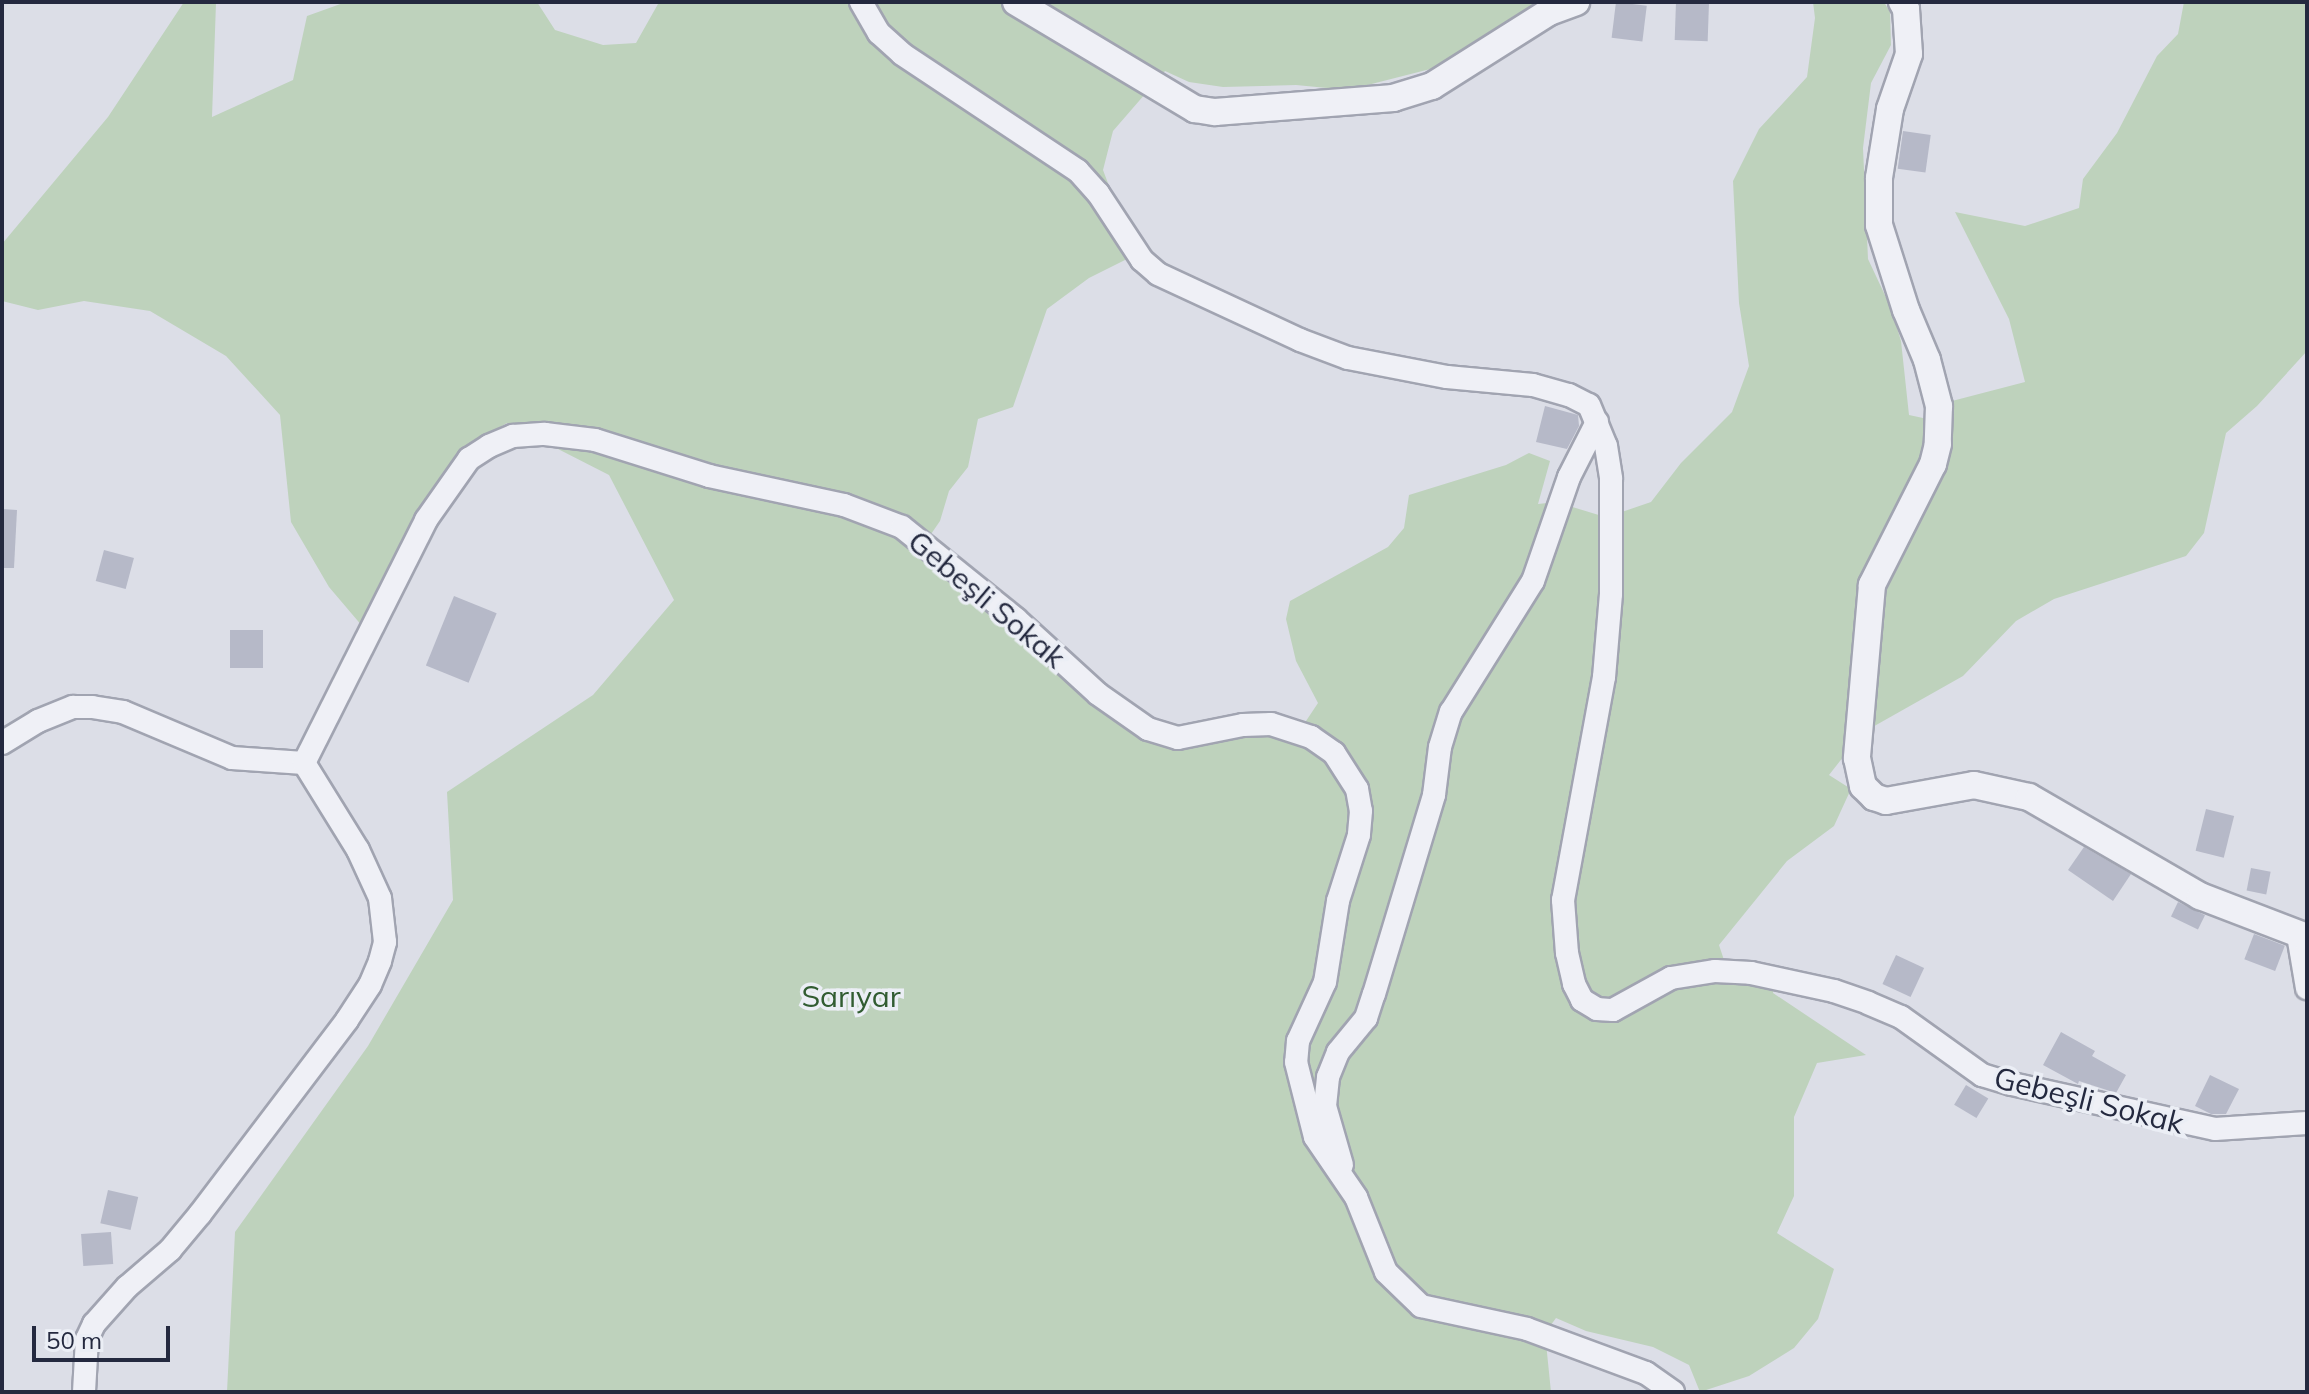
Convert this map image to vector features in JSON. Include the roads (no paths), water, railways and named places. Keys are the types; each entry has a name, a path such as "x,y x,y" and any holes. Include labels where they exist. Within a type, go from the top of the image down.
{"street":[{"path":"861,2 879,33 902,54 1078,171 1098,193 1142,260 1158,274 1300,340 1348,358 1447,377 1533,385 1569,395 1589,405 1597,422"},
{"path":"1016,2 1195,109 1215,112 1393,98 1432,86 1549,12 1576,2"},
{"path":"1902,2 1906,9 1909,54 1888,123 1879,178 1879,225 1906,310 1927,360 1939,406 1938,444 1933,464 1872,585 1857,758 1863,786 1874,797 1886,801 1974,785 2029,797 2200,896 2303,936 2307,988"},
{"name":"Gebeşli Sokak","path":"1597,422 1611,479 1610,629 1563,900 1567,953 1574,984 1582,1000 1597,1009 1613,1010 1671,978 1715,971 1751,973 1834,991 1868,1003 1914,1025 1982,1075 2012,1084 2215,1129 2307,1123"},
{"name":"Gebeşli Sokak","path":"1346,1180 1325,1106 1328,1077 1338,1052 1366,1018 1434,795 1440,747 1451,712 1533,581 1569,477 1597,422"},
{"name":"Gebeşli Sokak","path":"304,763 426,520 469,459 489,446 513,436 545,434 595,440 709,476 874,514 902,527 938,553 1098,694 1148,729 1178,738 1243,725 1271,724 1311,737 1334,753 1357,789 1361,811 1359,835 1338,901 1325,982 1298,1041 1296,1062 1315,1137 1356,1197 1386,1272 1421,1306 1527,1329 1646,1373 1673,1392"},
{"path":"2,743 38,721 73,707 92,707 123,712 232,758 304,763 358,850 380,898 385,942 370,985 200,1214 170,1250 127,1287 94,1324 87,1339 84,1392"}],"park label":[{"name":"Sarıyar","path":"851,996"}]}
